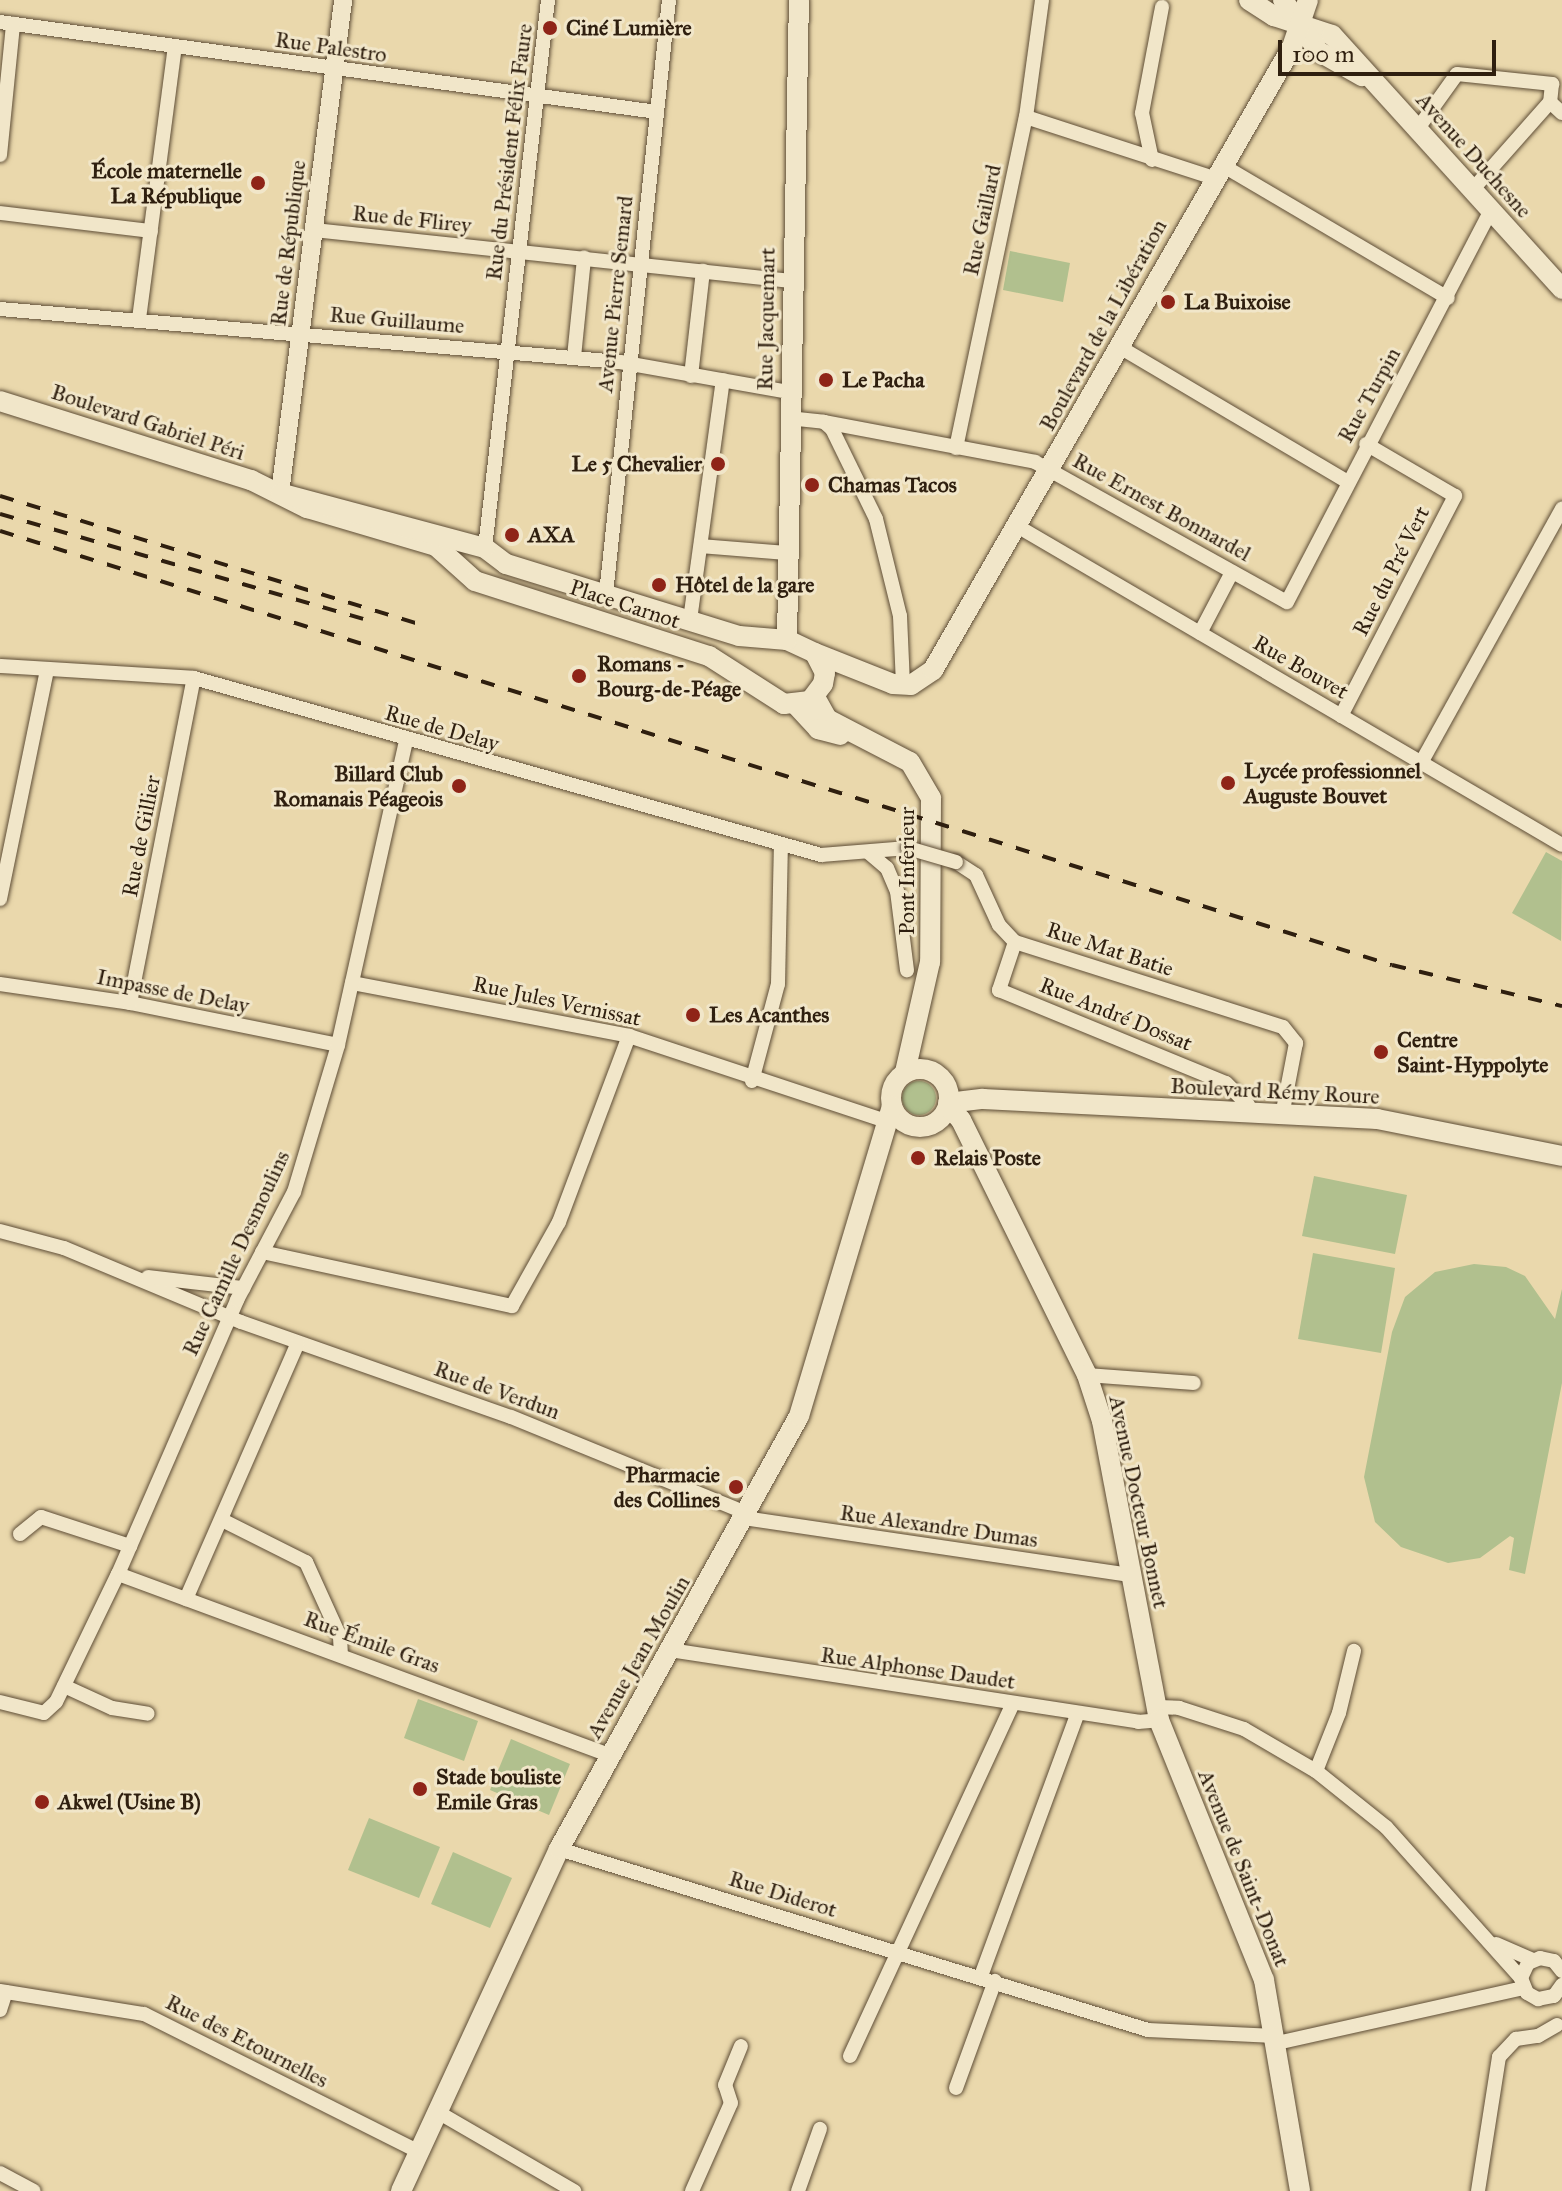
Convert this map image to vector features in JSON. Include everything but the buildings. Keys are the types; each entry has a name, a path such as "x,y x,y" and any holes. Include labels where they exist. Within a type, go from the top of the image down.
{"main road":[{"name":"Rue Jacquemart","path":"787,640 788,418 799,0"},
{"path":"1249,0 1298,26"},
{"path":"1283,0 1298,26"},
{"path":"1298,26 1308,0"},
{"path":"1298,26 1317,0"},
{"name":"Avenue Duchesne","path":"1298,26 1323,54 1383,88 1562,289"},
{"name":"Boulevard de la Libération","path":"903,685 921,680 948,648 1218,171 1292,47 1298,26"},
{"name":"Boulevard Gabriel Péri","path":"0,401 280,493 486,552"},
{"name":"Boulevard Gabriel Péri","path":"280,493 307,508 436,546 471,575"},
{"path":"471,575 486,552"},
{"path":"471,575 496,574 486,552"},
{"name":"Place Carnot","path":"486,552 606,594 758,641 787,640 868,678"},
{"name":"Place Carnot","path":"471,575 709,656 747,680 765,696 811,696"},
{"path":"747,680 745,658 758,641"},
{"path":"811,696 825,673 815,653"},
{"path":"811,696 868,678 903,685"},
{"name":"Pont Inferieur","path":"811,696 818,729 880,746 910,762 931,798 930,962 905,1072"},
{"name":"Pont Inferieur","path":"919,1020 936,1076"},
{"path":"933,1124 948,1105 936,1076 905,1072 893,1087 891,1121 918,1127 933,1124 957,1129 971,1141 978,1119 990,1099"},
{"name":"Boulevard Rémy Roure","path":"936,1076 990,1099"},
{"name":"Boulevard Rémy Roure","path":"948,1105 990,1099 1248,1115 1377,1119 1562,1156"},
{"name":"Avenue Docteur Bonnet","path":"948,1105 971,1141 1087,1375 1102,1421 1158,1713"},
{"name":"Avenue Jean Moulin","path":"401,2191 559,1849 799,1416 891,1121"},
{"name":"Avenue de Saint-Donat","path":"1158,1713 1256,1951 1276,2039 1300,2191"}],"street":[{"name":"Rue de République","path":"280,493 343,0"},
{"name":"Rue du Président Félix Faure","path":"486,552 548,0"},
{"name":"Avenue Pierre Semard","path":"606,594 669,0"},
{"name":"Rue Gaillard","path":"956,448 1026,117 1042,0"},
{"path":"1152,160 1142,113 1162,7"},
{"name":"Rue Palestro","path":"7,23 657,112"},
{"path":"0,155 7,23"},
{"path":"139,319 175,47"},
{"path":"1419,127 1457,74 1465,72 1552,84 1550,102 1473,189"},
{"path":"1550,102 1562,113"},
{"path":"1026,117 1152,160 1218,171 1448,298"},
{"name":"Rue Turpin","path":"1287,602 1366,444 1448,298 1491,210"},
{"path":"0,213 151,231"},
{"name":"Rue de Flirey","path":"314,230 791,281"},
{"path":"574,357 584,258"},
{"path":"691,376 703,271"},
{"name":"Rue Guillaume","path":"0,309 574,357 629,363 789,392"},
{"path":"1118,346 1348,482"},
{"path":"690,620 723,380"},
{"name":"Rue Ernest Bonnardel","path":"788,418 824,422 1049,469 1287,602"},
{"path":"824,422 885,545 900,616 903,685"},
{"name":"Rue du Pré Vert","path":"1341,716 1455,496 1366,444"},
{"path":"1421,763 1562,509"},
{"name":"Rue Bouvet","path":"1017,526 1562,845"},
{"path":"701,546 786,553"},
{"path":"1200,633 1232,572"},
{"name":"Rue de Delay","path":"0,666 194,678 781,845 821,855 869,853"},
{"path":"0,899 47,670"},
{"name":"Rue de Gillier","path":"130,1003 194,678"},
{"name":"Rue Camille Desmoulins","path":"0,1702 44,1713 64,1686 118,1574 230,1316 301,1174 338,1045 406,740"},
{"path":"752,1081 778,984 781,845"},
{"name":"Rue Mat Batie","path":"869,853 908,848 956,862 976,875 999,925 1015,942 1283,1027 1296,1043 1282,1116"},
{"path":"869,853 887,868 897,891 907,970"},
{"name":"Rue André Dossat","path":"1015,942 999,990 1226,1083 1248,1105 1248,1115"},
{"name":"Rue Jules Vernissat","path":"352,983 629,1036 752,1081 891,1121"},
{"name":"Impasse de Delay","path":"0,984 130,1003 338,1045"},
{"path":"262,1252 512,1306 559,1222 629,1036"},
{"path":"0,1231 141,1277 243,1288"},
{"name":"Rue de Verdun","path":"141,1277 298,1343 499,1412 745,1516"},
{"path":"186,1599 224,1521 298,1343"},
{"path":"1087,1375 1194,1383"},
{"name":"Rue Alexandre Dumas","path":"745,1516 1130,1575"},
{"path":"20,1534 41,1517 130,1546"},
{"path":"224,1521 306,1562 340,1637 341,1654"},
{"name":"Rue Émile Gras","path":"118,1574 609,1755"},
{"name":"Rue Alphonse Daudet","path":"670,1650 1138,1722 1179,1708 1244,1729 1316,1771 1386,1827 1486,1937 1522,1983"},
{"path":"1316,1771 1339,1713 1354,1651"},
{"path":"64,1686 112,1708 148,1714"},
{"path":"850,2056 1013,1704"},
{"path":"981,1976 1078,1713"},
{"name":"Rue Diderot","path":"559,1849 981,1976 1148,2030 1276,2039 1522,1983"},
{"path":"1486,1937 1533,1960 1554,1961 1562,1971"},
{"path":"1533,1960 1522,1983 1532,1997 1549,1998 1562,1985"},
{"path":"956,2088 995,1981"},
{"path":"0,2010 3,1991"},
{"name":"Rue des Etournelles","path":"3,1991 144,2014 418,2151"},
{"path":"1478,2191 1499,2057 1516,2039 1559,2029 1549,1998"},
{"path":"692,2191 731,2103 725,2085 741,2046"},
{"path":"436,2111 574,2191"},
{"path":"798,2191 820,2129"},
{"path":"0,2173 34,2191"}],"green space":[{"path":"1010,251 1070,263 1063,302 1003,290"},
{"path":"1546,852 1562,861 1561,941 1512,913"},
{"path":"919,1081 931,1086 936,1098 931,1110 919,1115 907,1110 902,1098 907,1086"},
{"path":"1314,1176 1407,1195 1395,1254 1302,1236"},
{"path":"1313,1253 1395,1268 1381,1353 1298,1339"},
{"path":"1474,1264 1506,1267 1525,1276 1555,1319 1562,1289 1562,1383 1525,1574 1509,1570 1514,1538 1510,1536 1480,1558 1448,1563 1401,1547 1375,1522 1364,1477 1392,1332 1405,1297 1435,1272"},
{"path":"418,1699 478,1721 464,1761 404,1738"},
{"path":"511,1739 570,1764 549,1815 490,1790"},
{"path":"369,1818 440,1847 419,1898 348,1870"},
{"path":"453,1852 512,1878 490,1928 431,1904"}],"railway":[{"path":"0,496 422,625"},
{"path":"0,514 363,619"},
{"path":"0,531 1392,965 1562,1006"}],"place":[{"name":"Ciné Lumière","path":"550,28"},
{"name":"École maternelle La République","path":"258,183"},
{"name":"La Buixoise","path":"1168,302"},
{"name":"Le Pacha","path":"826,380"},
{"name":"Le 5 Chevalier","path":"718,464"},
{"name":"Chamas Tacos","path":"812,485"},
{"name":"AXA","path":"512,535"},
{"name":"Hôtel de la gare","path":"659,585"},
{"name":"Romans - Bourg-de-Péage","path":"579,676"},
{"name":"Lycée professionnel Auguste Bouvet","path":"1228,783"},
{"name":"Billard Club Romanais Péageois","path":"459,786"},
{"name":"Les Acanthes","path":"693,1015"},
{"name":"Centre Saint-Hyppolyte","path":"1381,1052"},
{"name":"Relais Poste","path":"918,1158"},
{"name":"Pharmacie des Collines","path":"736,1487"},
{"name":"Stade bouliste Emile Gras","path":"420,1789"},
{"name":"Akwel (Usine B)","path":"42,1802"}]}
